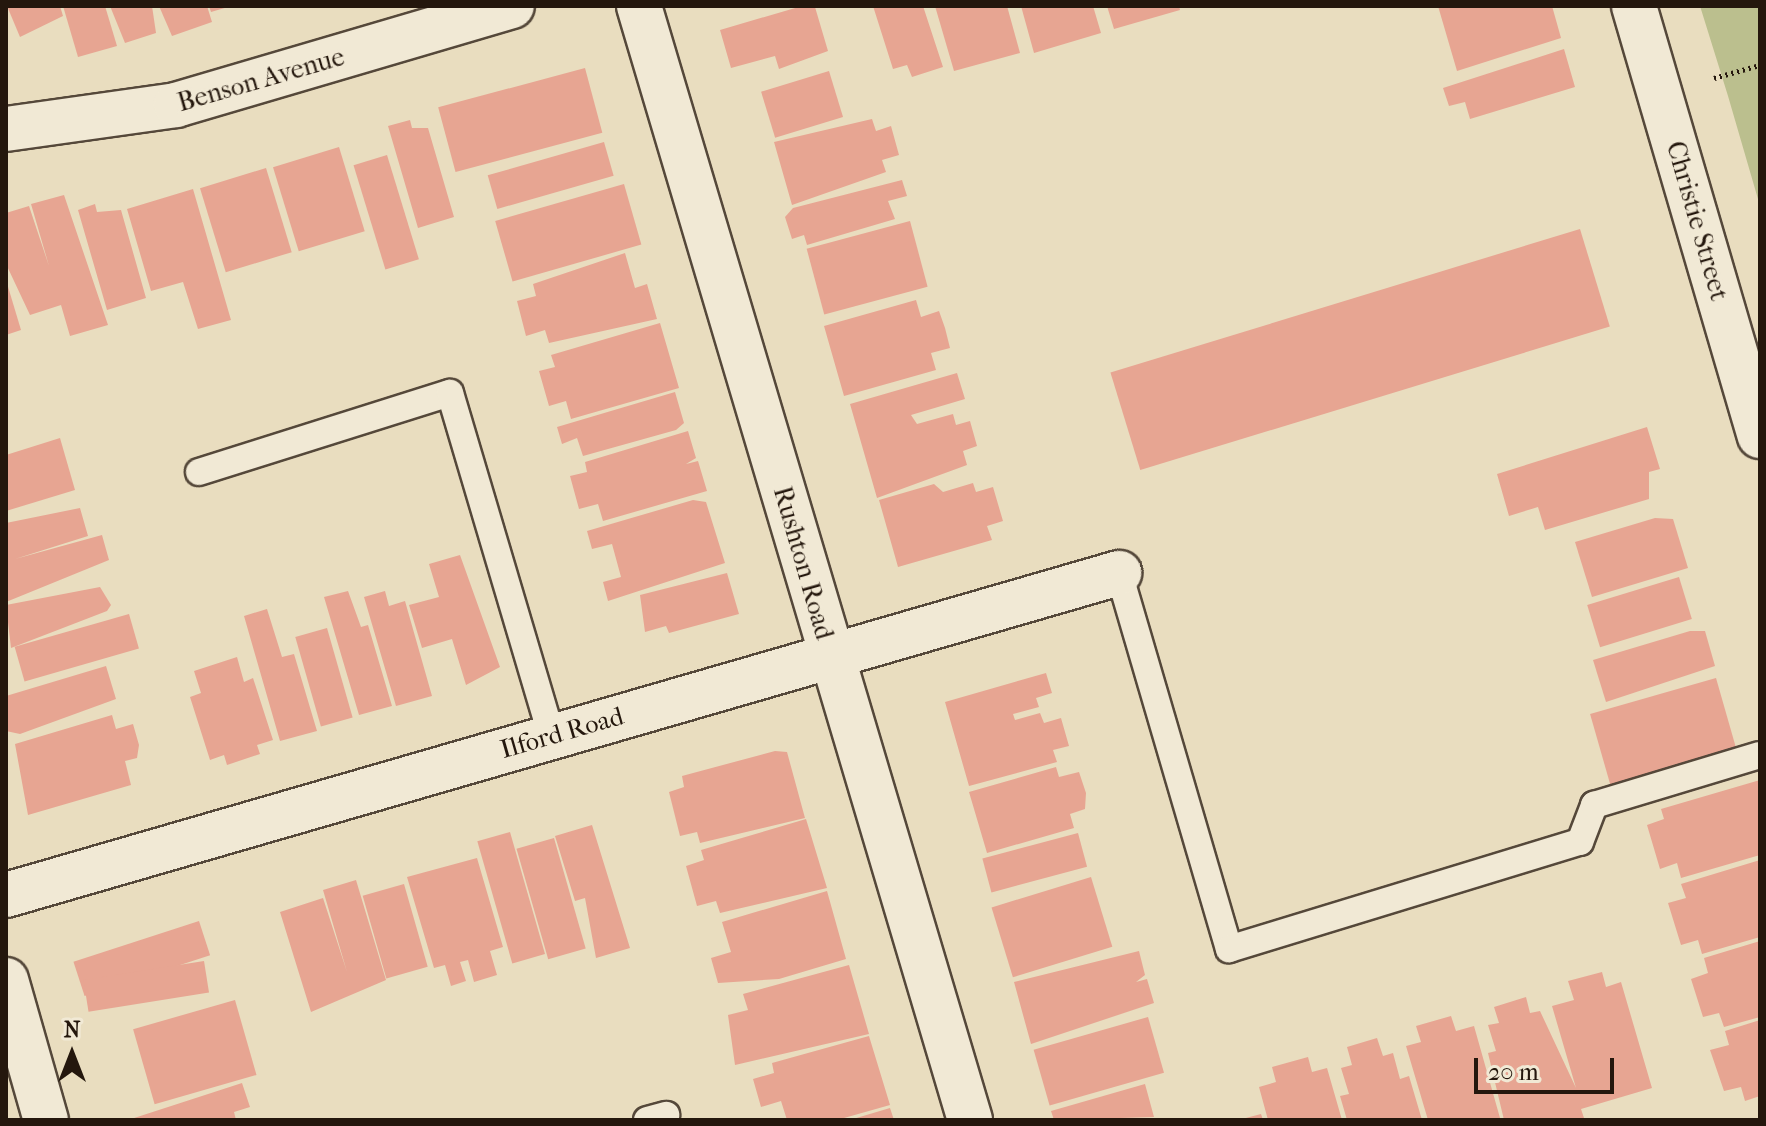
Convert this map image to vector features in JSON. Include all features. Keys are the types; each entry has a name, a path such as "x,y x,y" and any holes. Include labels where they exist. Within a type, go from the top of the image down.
{"street":[{"name":"Benson Avenue","path":"6,129 161,109 438,16 512,6"},
{"name":"Rushton Road","path":"639,6 970,1120"},
{"name":"Christie Street","path":"1634,6 1760,436"},
{"name":"Ilford Road","path":"6,895 1119,573"},
{"path":"6,980 46,1120"}],"lane":[{"path":"199,472 450,393 551,735"},
{"path":"1119,573 1229,949 1580,842 1594,805 1760,755"}],"path":[{"path":"1714,78 1760,65"}],"green space":[{"path":"1700,6 1760,6 1760,206 1728,96"}],"building":[{"path":"7,6 60,6 63,16 20,37"},
{"path":"63,6 105,6 117,46 78,57"},
{"path":"110,6 152,6 156,33 125,43"},
{"path":"159,6 207,6 212,22 172,36"},
{"path":"209,6 228,6 228,7 211,12"},
{"path":"802,6 815,7 828,51 779,69 775,56 731,68 720,30"},
{"path":"873,6 923,6 943,67 912,77 907,65 893,69"},
{"path":"935,6 1007,6 1020,53 954,71"},
{"path":"1021,6 1093,6 1101,33 1034,53"},
{"path":"1107,6 1179,6 1180,10 1114,29"},
{"path":"1438,6 1552,6 1561,38 1457,71"},
{"path":"1564,49 1575,87 1470,119 1465,102 1449,106 1443,88"},
{"path":"585,68 602,133 456,172 438,107"},
{"path":"829,71 843,117 775,138 761,92"},
{"path":"872,119 876,131 891,126 899,155 882,160 886,172 792,205 774,142"},
{"path":"410,120 412,128 428,128 454,217 418,228 388,126"},
{"path":"604,142 614,176 497,209 488,175"},
{"path":"339,147 365,231 299,251 273,167"},
{"path":"387,155 419,259 385,269 354,165"},
{"path":"266,168 292,252 226,272 200,188"},
{"path":"902,180 907,196 888,201 895,219 807,245 804,235 792,239 785,217 793,208"},
{"path":"624,184 641,245 513,281 495,221"},
{"path":"193,189 231,320 198,329 183,282 151,291 127,209"},
{"path":"64,195 108,325 70,336 61,305 30,315 6,264 6,213 29,206 49,266 31,204"},
{"path":"95,204 97,212 121,210 146,298 107,310 78,210"},
{"path":"910,221 928,287 824,314 807,249"},
{"path":"1580,229 1610,327 1140,470 1110,373"},
{"path":"625,253 635,288 647,284 657,319 549,343 545,330 526,336 517,301 536,296 533,284"},
{"path":"6,280 21,330 6,335"},
{"path":"916,300 921,317 939,311 945,328 950,348 931,353 936,370 844,396 824,326"},
{"path":"660,323 679,388 571,419 566,401 549,406 539,371 555,367 551,355"},
{"path":"957,373 965,399 911,415 917,424 953,414 956,425 970,421 977,446 963,451 967,465 877,498 850,404"},
{"path":"675,392 684,423 676,430 583,456 577,438 562,444 557,427"},
{"path":"1647,427 1660,469 1649,472 1649,499 1545,530 1538,507 1509,516 1497,474"},
{"path":"688,431 696,458 686,464 698,461 707,491 603,521 598,504 579,509 570,476 587,472 585,462"},
{"path":"60,438 75,490 6,511 6,455"},
{"path":"973,483 976,492 993,487 1003,521 987,526 992,540 898,567 879,500 934,484 943,492"},
{"path":"693,500 706,502 725,563 608,601 603,582 621,577 612,544 592,549 587,531"},
{"path":"80,508 88,536 15,559 102,535 109,560 6,602 6,523"},
{"path":"1655,518 1673,519 1688,568 1592,597 1575,542"},
{"path":"460,555 500,667 466,685 452,639 422,648 409,605 439,597 429,564"},
{"path":"727,573 739,614 669,633 666,626 645,632 640,595"},
{"path":"1679,577 1692,619 1600,647 1587,605"},
{"path":"100,587 111,605 107,611 11,648 6,605"},
{"path":"348,591 361,627 368,625 392,706 359,715 324,597"},
{"path":"385,591 389,606 405,601 432,696 396,706 364,597"},
{"path":"267,609 282,657 294,654 317,731 280,741 244,616"},
{"path":"129,614 139,649 25,681 15,647"},
{"path":"327,628 353,717 321,726 295,637"},
{"path":"1690,631 1705,631 1715,666 1606,702 1593,660"},
{"path":"237,657 244,682 253,678 273,740 257,745 260,754 227,765 224,755 210,760 190,697 201,693 194,671"},
{"path":"106,666 116,699 20,734 6,731 6,696"},
{"path":"1046,673 1052,693 1036,698 1039,707 1013,714 1015,720 1040,713 1044,723 1061,718 1069,746 1053,750 1057,762 969,786 945,702"},
{"path":"1716,678 1736,749 1610,785 1590,714"},
{"path":"112,715 116,729 133,724 139,745 137,758 125,761 131,785 28,815 15,744"},
{"path":"775,751 787,752 805,818 700,843 697,832 680,836 669,792 684,787 682,776"},
{"path":"1056,767 1059,777 1079,772 1086,793 1085,809 1070,814 1074,828 987,853 969,792"},
{"path":"1760,780 1760,855 1681,878 1677,863 1660,869 1647,825 1664,819 1661,809"},
{"path":"806,819 827,888 720,913 716,901 697,906 686,866 704,860 701,850"},
{"path":"592,825 630,948 596,958 585,898 575,901 555,836"},
{"path":"510,832 545,954 512,963 477,841"},
{"path":"1078,833 1087,867 991,892 982,859"},
{"path":"554,838 586,949 548,959 517,849"},
{"path":"477,858 503,947 490,951 497,975 474,982 468,960 460,962 466,981 451,986 445,965 434,968 407,877"},
{"path":"1760,860 1760,937 1702,954 1698,940 1681,945 1668,903 1686,898 1681,884"},
{"path":"1091,877 1112,947 1013,977 992,907"},
{"path":"356,880 386,980 311,1012 280,912 323,898 347,972 323,890"},
{"path":"404,884 428,967 386,979 363,896"},
{"path":"827,891 846,959 779,979 718,983 711,958 731,952 722,922"},
{"path":"199,921 210,955 85,996 73,962"},
{"path":"1760,941 1760,1017 1724,1027 1719,1013 1703,1017 1691,979 1708,973 1704,958"},
{"path":"1139,951 1145,975 1136,982 1147,979 1154,1003 1031,1044 1014,982"},
{"path":"204,961 209,993 89,1012 84,980"},
{"path":"849,965 869,1034 735,1065 728,1015 748,1010 743,994"},
{"path":"1602,972 1606,987 1621,982 1652,1088 1581,1109 1584,1118 1576,1120 1504,1120 1488,1053 1496,1051 1488,1025 1499,1023 1494,1007 1526,997 1530,1013 1540,1011 1576,1088 1552,1006 1574,1000 1568,981"},
{"path":"235,1000 256,1075 155,1104 133,1029"},
{"path":"1451,1016 1456,1031 1474,1026 1500,1118 1428,1120 1406,1046 1421,1042 1416,1026"},
{"path":"1148,1017 1164,1073 1050,1106 1034,1050"},
{"path":"1760,1020 1760,1096 1745,1101 1741,1087 1724,1091 1710,1050 1729,1045 1725,1031"},
{"path":"869,1036 890,1105 837,1120 787,1120 781,1101 761,1107 753,1079 774,1073 772,1063"},
{"path":"1377,1038 1383,1056 1393,1053 1400,1079 1409,1076 1422,1120 1347,1120 1340,1096 1349,1094 1341,1068 1352,1065 1347,1047"},
{"path":"1308,1057 1312,1072 1327,1068 1342,1120 1268,1120 1259,1087 1276,1082 1272,1067"},
{"path":"242,1083 250,1107 234,1112 236,1120 128,1120"},
{"path":"1145,1084 1154,1117 1054,1120 1051,1111"},
{"path":"890,1108 894,1120 853,1120 853,1119"},
{"path":"1261,1114 1263,1120 1242,1120 1242,1119"}]}
